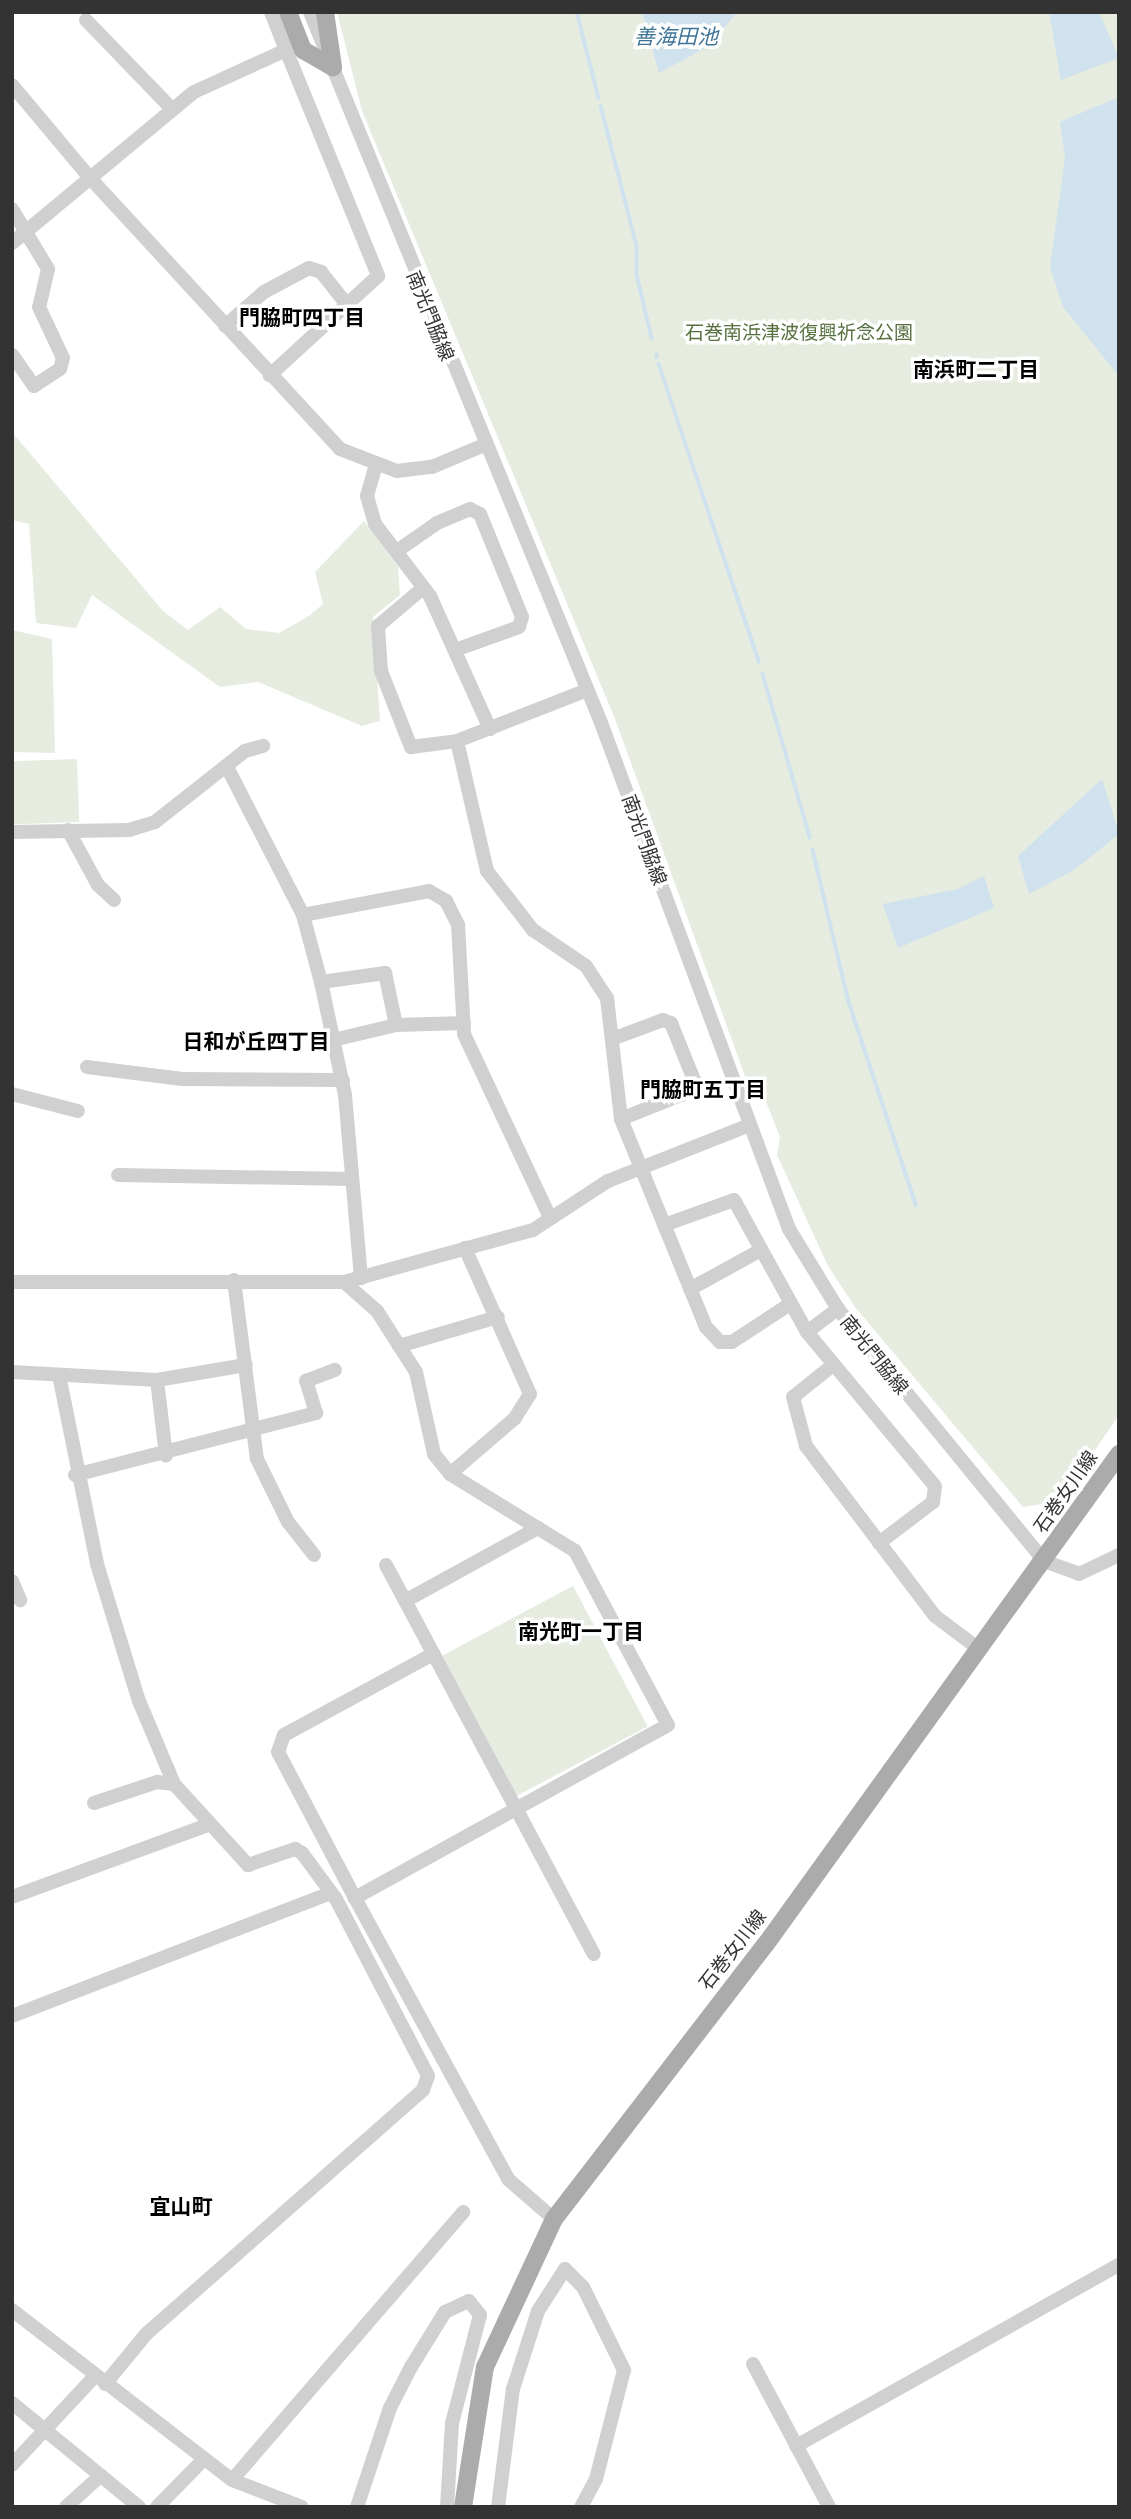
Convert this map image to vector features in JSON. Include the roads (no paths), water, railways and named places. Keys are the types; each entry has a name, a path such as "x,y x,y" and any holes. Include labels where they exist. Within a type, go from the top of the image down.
{"main road":[{"path":"288,12 303,50 333,67"},
{"path":"325,12 333,67"},
{"name":"石巻女川線","path":"463,2507 485,2367 554,2219 766,1944 1119,1454"}],"street":[{"path":"270,375 378,276 271,12"},
{"name":"南光門脇線","path":"310,12 484,445 587,690 747,1126 789,1229 838,1309 1044,1561"},
{"path":"86,20 172,109"},
{"path":"12,243 30,232 172,109 202,87 286,50"},
{"path":"12,85 91,179 340,449 375,468 432,467 484,445"},
{"path":"12,209 30,232 48,269 39,307 63,358 60,369 34,386 12,355"},
{"path":"225,326 264,292 309,268 321,272 348,306"},
{"path":"375,468 369,508 423,588 455,650 490,729"},
{"path":"397,551 437,523 470,509 480,514 522,617 519,627 455,650"},
{"path":"423,588 381,618 381,671 411,747 457,741 587,690"},
{"path":"457,741 486,871 533,930 600,982 612,1039 621,1119 690,1289 720,1342 732,1342 790,1304"},
{"path":"12,832 129,830 155,822 227,767 263,746"},
{"path":"227,767 303,915 321,982 342,1080 361,1278"},
{"path":"68,830 98,885 114,900"},
{"path":"303,915 438,894 458,925 464,1023 482,1082 551,1218"},
{"path":"321,982 386,973 396,1025"},
{"path":"612,1039 663,1020 671,1023 694,1080 691,1091 621,1119"},
{"path":"333,1040 396,1025 464,1023"},
{"path":"87,1067 182,1079 342,1080"},
{"path":"12,1094 78,1111"},
{"path":"12,1282 234,1280 344,1283 521,1234 608,1181 747,1126"},
{"path":"118,1175 352,1179"},
{"path":"664,1225 734,1199 759,1251 807,1332 935,1486 933,1502 879,1543"},
{"path":"450,1474 515,1418 530,1394 465,1248"},
{"path":"690,1289 759,1251"},
{"path":"234,1280 257,1459 283,1512 314,1555"},
{"path":"344,1283 377,1311 399,1346 426,1401 429,1444 450,1474 575,1551 668,1724 355,1898"},
{"path":"807,1332 838,1309"},
{"path":"399,1346 498,1317"},
{"path":"12,1372 158,1380 246,1365"},
{"path":"833,1365 793,1397 806,1446 935,1616 979,1649"},
{"path":"75,1475 254,1433 316,1413 306,1381 335,1370"},
{"path":"59,1375 75,1475 139,1701 174,1784 208,1825 248,1865 295,1849 328,1894 509,2180 554,2219"},
{"path":"158,1380 166,1454"},
{"path":"405,1601 538,1528"},
{"path":"1044,1561 1079,1574 1119,1555"},
{"path":"386,1565 594,1954"},
{"path":"12,1581 20,1600"},
{"path":"12,2465 147,2333 423,2090 428,2076 426,2046 355,1898 278,1752 284,1735 433,1654"},
{"path":"94,1803 157,1782 174,1784"},
{"path":"12,1897 208,1825"},
{"path":"12,2016 328,1894"},
{"path":"232,2480 463,2212"},
{"path":"796,2446 1119,2266"},
{"path":"498,2507 505,2425 538,2311 565,2269 586,2294 624,2370 596,2479 581,2507"},
{"path":"356,2507 390,2408 437,2322 453,2304 469,2301 480,2315 452,2423 447,2507"},
{"path":"12,2310 100,2381 232,2480 273,2503 302,2507"},
{"path":"753,2364 829,2507"},
{"path":"12,2403 139,2507"},
{"path":"157,2507 204,2459"},
{"path":"66,2507 101,2475"}],"water":[{"name":"善海田池","path":"642,12 737,12 709,46 659,73"},
{"path":"1049,12 1099,12 1119,58 1061,80"},
{"path":"1119,97 1119,376 1063,307 1050,267 1065,158 1060,122"},
{"path":"1102,779 1119,834 1074,870 1029,894 1018,856"},
{"path":"984,876 994,908 898,948 883,904 958,889"}],"waterway":[{"path":"577,12 599,98"},
{"path":"601,106 637,246 637,275 652,338"},
{"path":"659,364 759,662"},
{"path":"763,674 810,837"},
{"path":"813,850 849,1002 916,1205"}],"district":[{"name":"門脇町四丁目","path":"302,318"},
{"name":"南浜町二丁目","path":"976,370"},
{"name":"日和が丘四丁目","path":"256,1042"},
{"name":"門脇町五丁目","path":"703,1090"},
{"name":"南光町一丁目","path":"581,1632"},
{"name":"宜山町","path":"181,2207"}],"park label":[{"name":"石巻南浜津波復興祈念公園","path":"799,333"}]}
